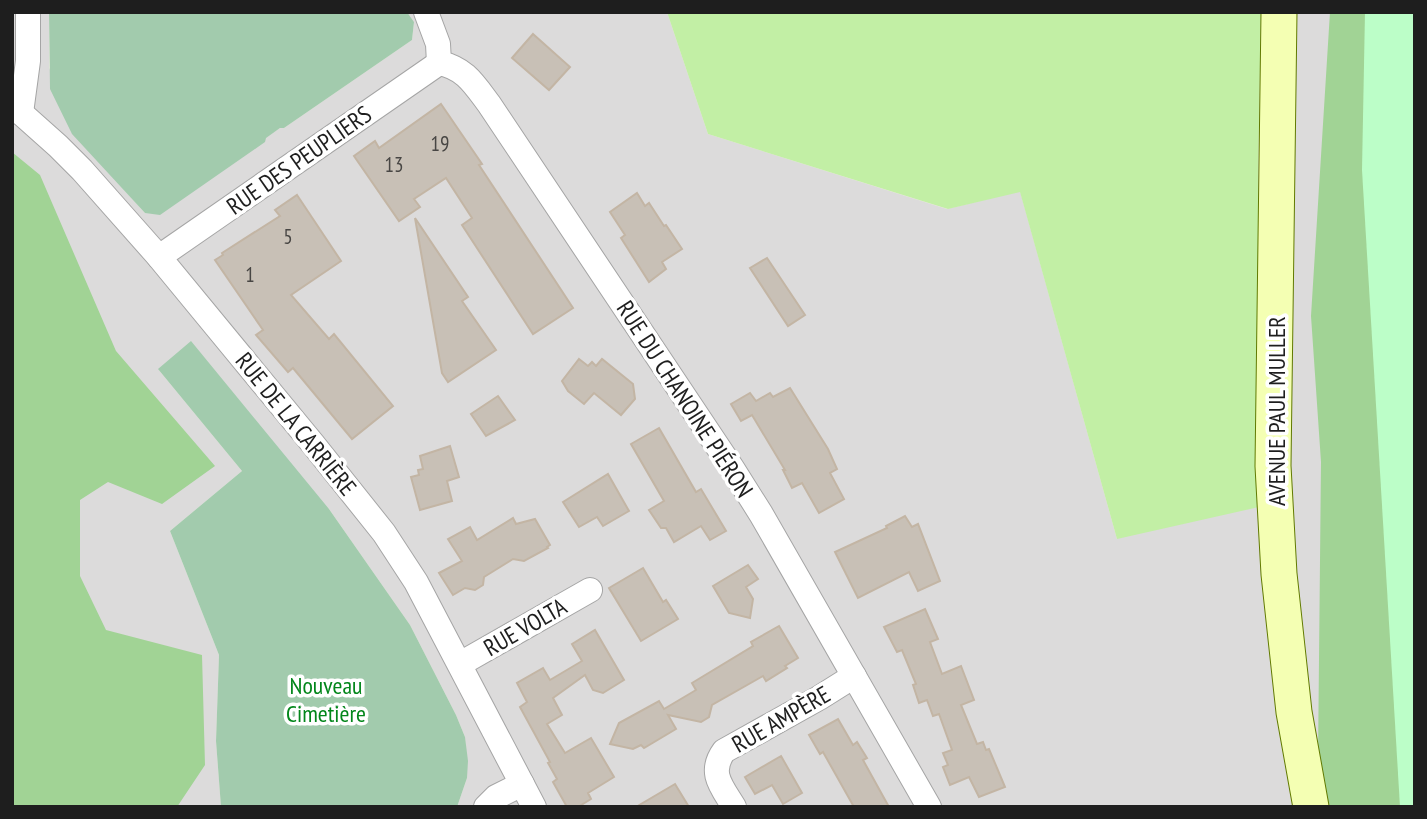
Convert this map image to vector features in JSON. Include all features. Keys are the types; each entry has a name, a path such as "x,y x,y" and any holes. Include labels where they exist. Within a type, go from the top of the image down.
{"main road":[{"name":"AVENUE PAUL MULLER","path":"1279,12 1273,466 1283,615 1294,712 1311,807"}],"street":[{"path":"16,111 28,61 29,12"},
{"path":"426,12 438,44 439,63"},
{"name":"RUE DES PEUPLIERS","path":"159,257 439,63"},
{"name":"RUE DU CHANOINE PIÉRON","path":"439,63 453,65 475,84 732,468 929,807"},
{"name":"RUE DE LA CARRIÈRE","path":"16,111 82,170 159,257 377,524 416,582 534,807"},
{"name":"RUE VOLTA","path":"460,664 590,590"},
{"name":"RUE AMPÈRE","path":"734,807 716,771 724,751 855,676"},
{"path":"486,807 496,797 522,784"}],"shaded area":[{"path":"12,12 49,12 49,68 111,175 145,213 284,128 412,40 414,22 407,12 667,12 708,134 947,209 1020,191 1117,539 1258,181 1261,12 1365,12 1400,807 457,807 467,778 465,737 410,625 329,509 158,369 242,471 170,531 219,655 216,741 221,807 12,807"}],"green space":[{"path":"49,12 407,12 414,22 412,40 284,128 280,128 266,138 265,142 160,215 145,213 72,134 50,89"},
{"path":"667,12 1261,12 1258,181 1259,507 1117,539 1020,192 948,209 708,134"},
{"path":"1330,12 1415,12 1415,807 1325,807 1318,758 1321,462 1311,316"},
{"path":"1365,12 1415,12 1415,807 1400,807 1362,170"},
{"path":"12,152 40,175 116,351 215,466 162,504 108,482 80,500 80,576 106,630 202,655 205,765 177,807 12,807"},
{"name":"Nouveau Cimetière","path":"191,341 329,509 410,625 465,737 467,778 457,807 221,807 216,741 219,655 170,531 242,471 158,369"}],"building":[{"path":"533,34 570,67 549,90 512,58"},
{"path":"441,104 573,308 533,334 462,225 472,218 446,178 414,199 420,207 399,221 354,156 375,141 379,148"},
{"path":"637,193 645,206 649,203 682,249 662,262 666,269 649,282 621,238 625,235 610,212"},
{"path":"297,195 341,261 291,295 329,339 334,334 393,406 352,439 293,368 288,372 256,335 263,330 215,260 280,216 275,210"},
{"path":"415,218 468,297 462,301 496,350 448,382 442,373"},
{"path":"767,258 805,315 788,326 750,268"},
{"path":"579,359 588,366 592,362 596,366 602,359 633,384 635,399 621,415 594,393 584,404 568,391 562,381"},
{"path":"790,388 828,449 837,469 830,473 844,499 819,513 802,483 792,488 785,470 752,415 741,421 731,404 750,393 756,401 770,393 773,397"},
{"path":"498,396 515,420 486,436 471,414"},
{"path":"659,428 696,492 701,489 726,531 710,540 701,526 674,542 666,528 661,528 649,510 664,501 631,444"},
{"path":"450,446 459,477 447,481 452,501 420,510 411,477 419,475 418,470 423,469 420,456"},
{"path":"608,474 629,511 603,526 597,517 579,527 563,502"},
{"path":"905,516 912,527 918,524 940,581 918,591 909,572 858,598 835,552 887,528 886,526"},
{"path":"513,518 516,524 535,519 550,545 548,548 524,561 513,559 484,577 483,585 475,590 465,588 453,595 439,573 462,561 448,539 470,527 477,540"},
{"path":"748,565 758,579 746,587 753,599 750,618 729,613 713,586"},
{"path":"643,568 663,602 666,600 678,619 641,641 609,588"},
{"path":"925,609 938,639 930,642 942,674 961,666 974,700 961,705 977,744 983,742 986,750 989,749 1005,787 979,797 969,777 950,785 943,767 948,765 943,753 952,750 939,714 933,716 927,700 919,703 913,685 916,684 902,650 897,652 884,627"},
{"path":"779,626 798,658 785,666 787,668 766,681 763,676 712,705 709,717 701,722 668,715 676,729 644,748 641,745 633,749 610,744 619,723 659,701 664,709 696,690 692,683 753,646 751,642"},
{"path":"595,630 624,680 603,693 593,690 585,675 553,698 562,715 547,724 565,753 591,738 614,777 588,793 591,799 578,807 567,807 553,782 557,779 548,763 550,762 520,707 527,702 517,683 543,668 550,680 582,661 572,644"},
{"path":"838,719 853,745 857,742 867,758 863,760 889,807 854,807 823,752 820,754 809,735"},
{"path":"781,756 802,793 783,804 772,785 755,794 745,777"},
{"path":"675,784 689,807 636,807"}]}
